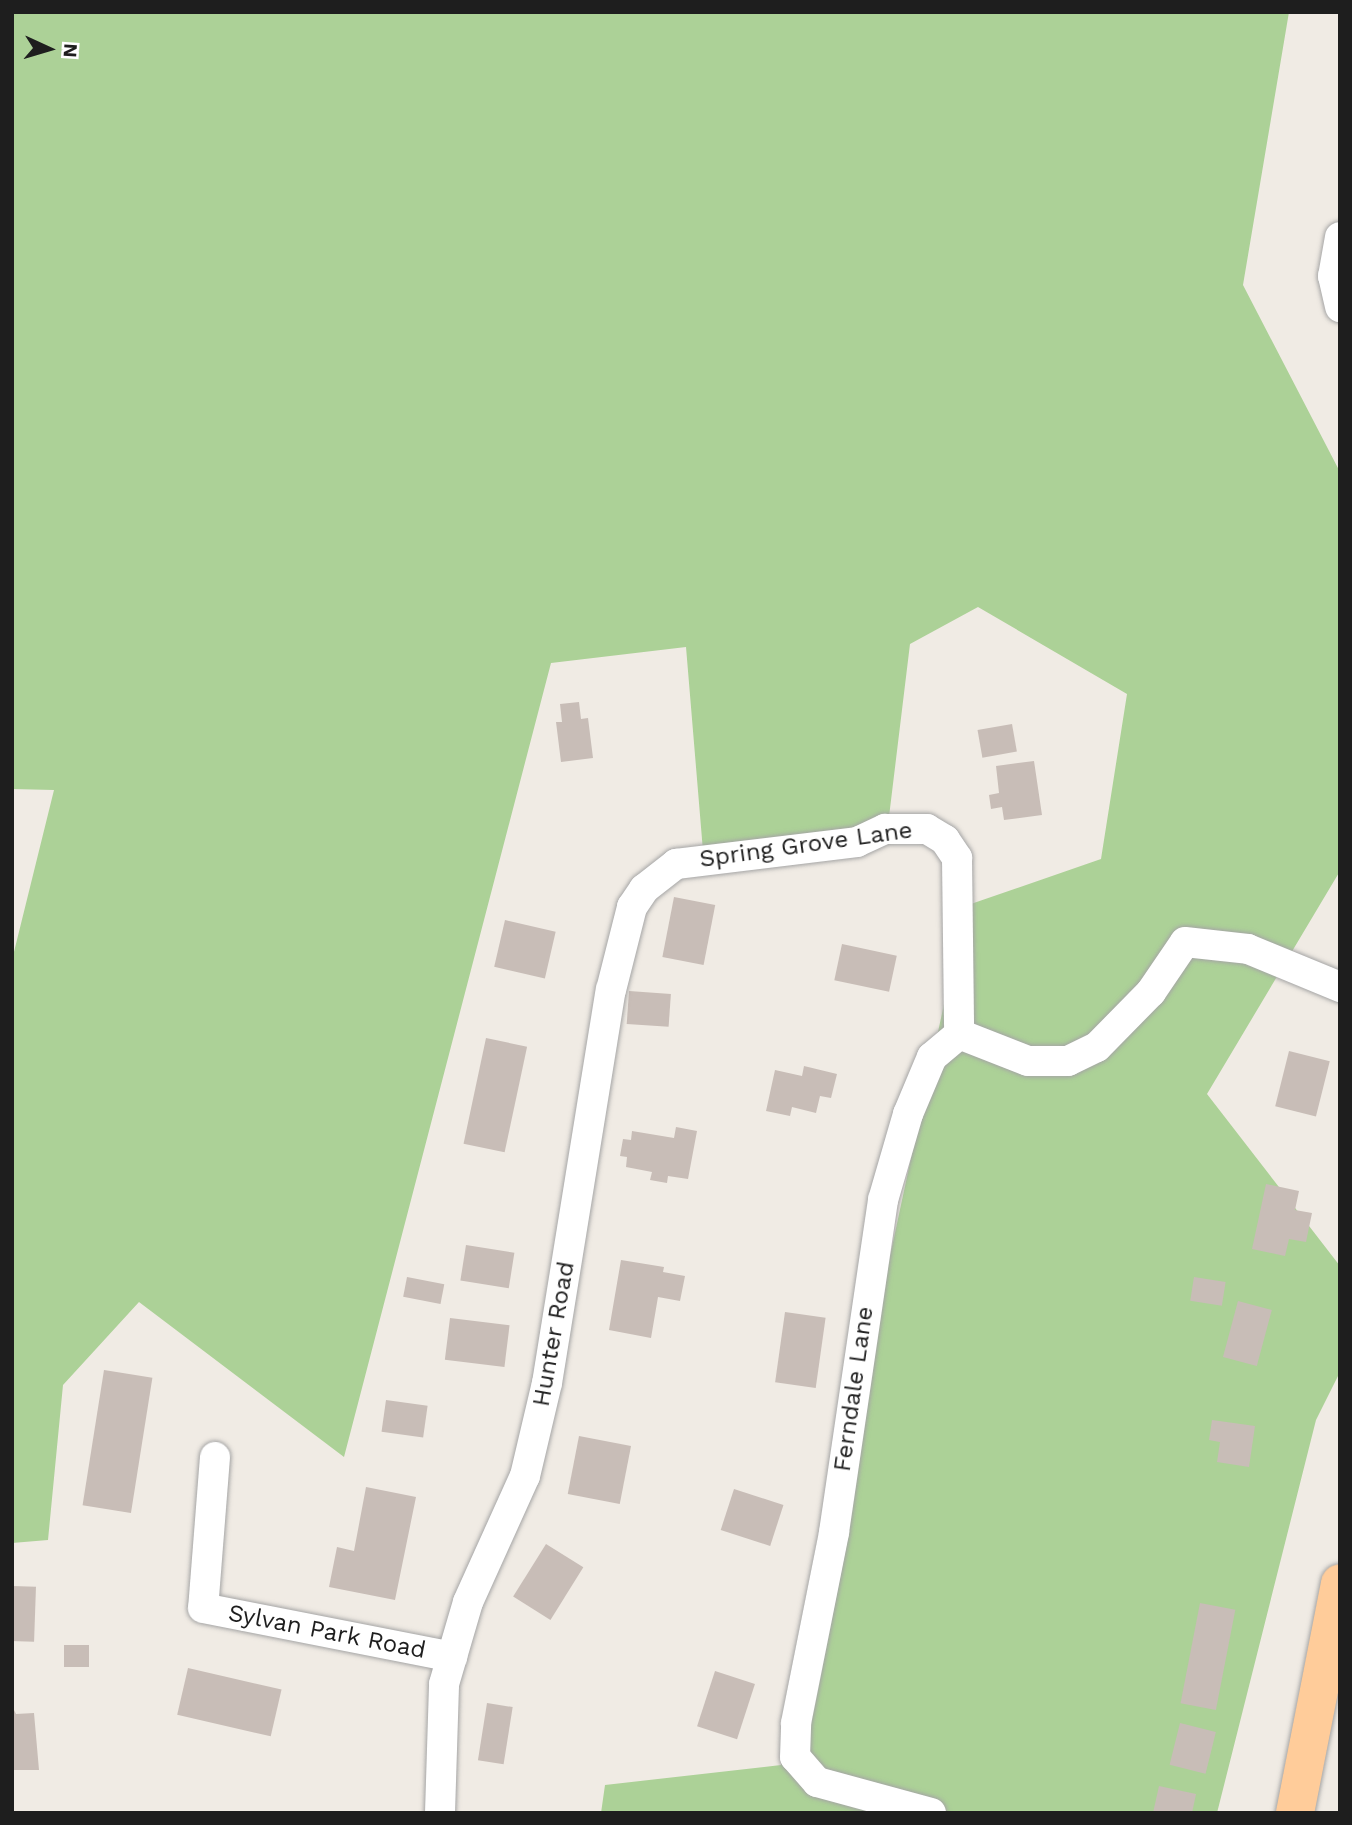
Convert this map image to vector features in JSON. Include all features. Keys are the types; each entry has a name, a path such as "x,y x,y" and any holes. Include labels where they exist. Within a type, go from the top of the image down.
{"main road":[{"path":"1295,1813 1340,1583"}],"street":[{"path":"1340,237 1333,275 1340,307"},
{"name":"Spring Grove Lane","path":"676,864 857,842 885,829 927,829 945,840 957,858 959,1034"},
{"name":"Hunter Road","path":"440,1813 443,1697 452,1657 490,1544 525,1476 547,1383 611,989 632,907 658,874 676,864"},
{"path":"959,1034 1028,1061 1068,1061 1097,1047 1151,992 1185,942 1248,950 1340,987"},
{"name":"Ferndale Lane","path":"931,1813 817,1782 795,1758 796,1723 834,1532 883,1200 908,1114 932,1056 959,1034"},
{"name":"Sylvan Park Road","path":"215,1457 203,1608 452,1657"}],"green space":[{"path":"12,12 1289,12 1243,285 1340,472 1340,871 1207,1094 1340,1266 1340,1372 1316,1420 1217,1813 601,1813 605,1785 781,1765 965,906 1101,859 1127,694 978,607 910,644 888,825 703,851 686,647 551,663 344,1457 139,1302 63,1385 48,1540 12,1543 12,960 54,790 12,789"}],"building":[{"path":"579,702 581,719 588,718 593,758 561,762 556,722 562,722 560,704"},
{"path":"1012,724 1017,752 982,758 978,730"},
{"path":"1034,761 1042,815 1004,820 1002,807 991,809 989,795 999,793 996,766"},
{"path":"674,897 715,905 704,965 662,957"},
{"path":"505,920 556,932 545,978 494,967"},
{"path":"842,944 897,956 889,992 834,980"},
{"path":"629,991 671,994 669,1027 627,1024"},
{"path":"486,1038 527,1047 505,1152 464,1144"},
{"path":"1289,1051 1330,1061 1316,1116 1275,1106"},
{"path":"804,1066 837,1074 831,1098 820,1096 816,1113 792,1107 790,1116 766,1111 775,1070 802,1076"},
{"path":"676,1127 697,1131 688,1179 668,1176 667,1183 650,1180 652,1172 626,1167 627,1157 620,1156 623,1139 631,1140 632,1131 674,1138"},
{"path":"1266,1184 1299,1191 1295,1210 1312,1213 1306,1242 1289,1239 1285,1256 1252,1249"},
{"path":"466,1245 514,1253 509,1288 460,1281"},
{"path":"621,1260 664,1267 663,1272 685,1276 680,1301 658,1297 651,1338 609,1330"},
{"path":"407,1277 444,1284 440,1304 403,1297"},
{"path":"1194,1277 1226,1282 1222,1306 1190,1301"},
{"path":"1238,1301 1272,1310 1257,1366 1223,1357"},
{"path":"785,1312 826,1318 816,1388 775,1382"},
{"path":"450,1318 510,1325 504,1367 445,1360"},
{"path":"104,1370 152,1378 131,1513 83,1505"},
{"path":"386,1400 428,1406 423,1438 382,1432"},
{"path":"1212,1420 1255,1426 1249,1467 1217,1462 1220,1442 1209,1440"},
{"path":"579,1436 631,1446 620,1504 568,1494"},
{"path":"366,1487 416,1497 395,1600 329,1587 337,1547 354,1551"},
{"path":"734,1489 783,1505 770,1546 721,1530"},
{"path":"546,1544 583,1567 550,1620 513,1597"},
{"path":"12,1586 36,1587 34,1642 12,1641"},
{"path":"1200,1603 1235,1610 1216,1710 1181,1703"},
{"path":"64,1645 89,1645 89,1667 64,1667"},
{"path":"188,1668 282,1690 271,1736 177,1715"},
{"path":"715,1671 755,1684 737,1739 697,1726"},
{"path":"487,1703 513,1707 504,1764 478,1760"},
{"path":"12,1706 16,1714 34,1713 39,1770 12,1770"},
{"path":"1180,1723 1216,1732 1205,1774 1170,1765"},
{"path":"1159,1786 1196,1794 1192,1813 1153,1813"}]}
